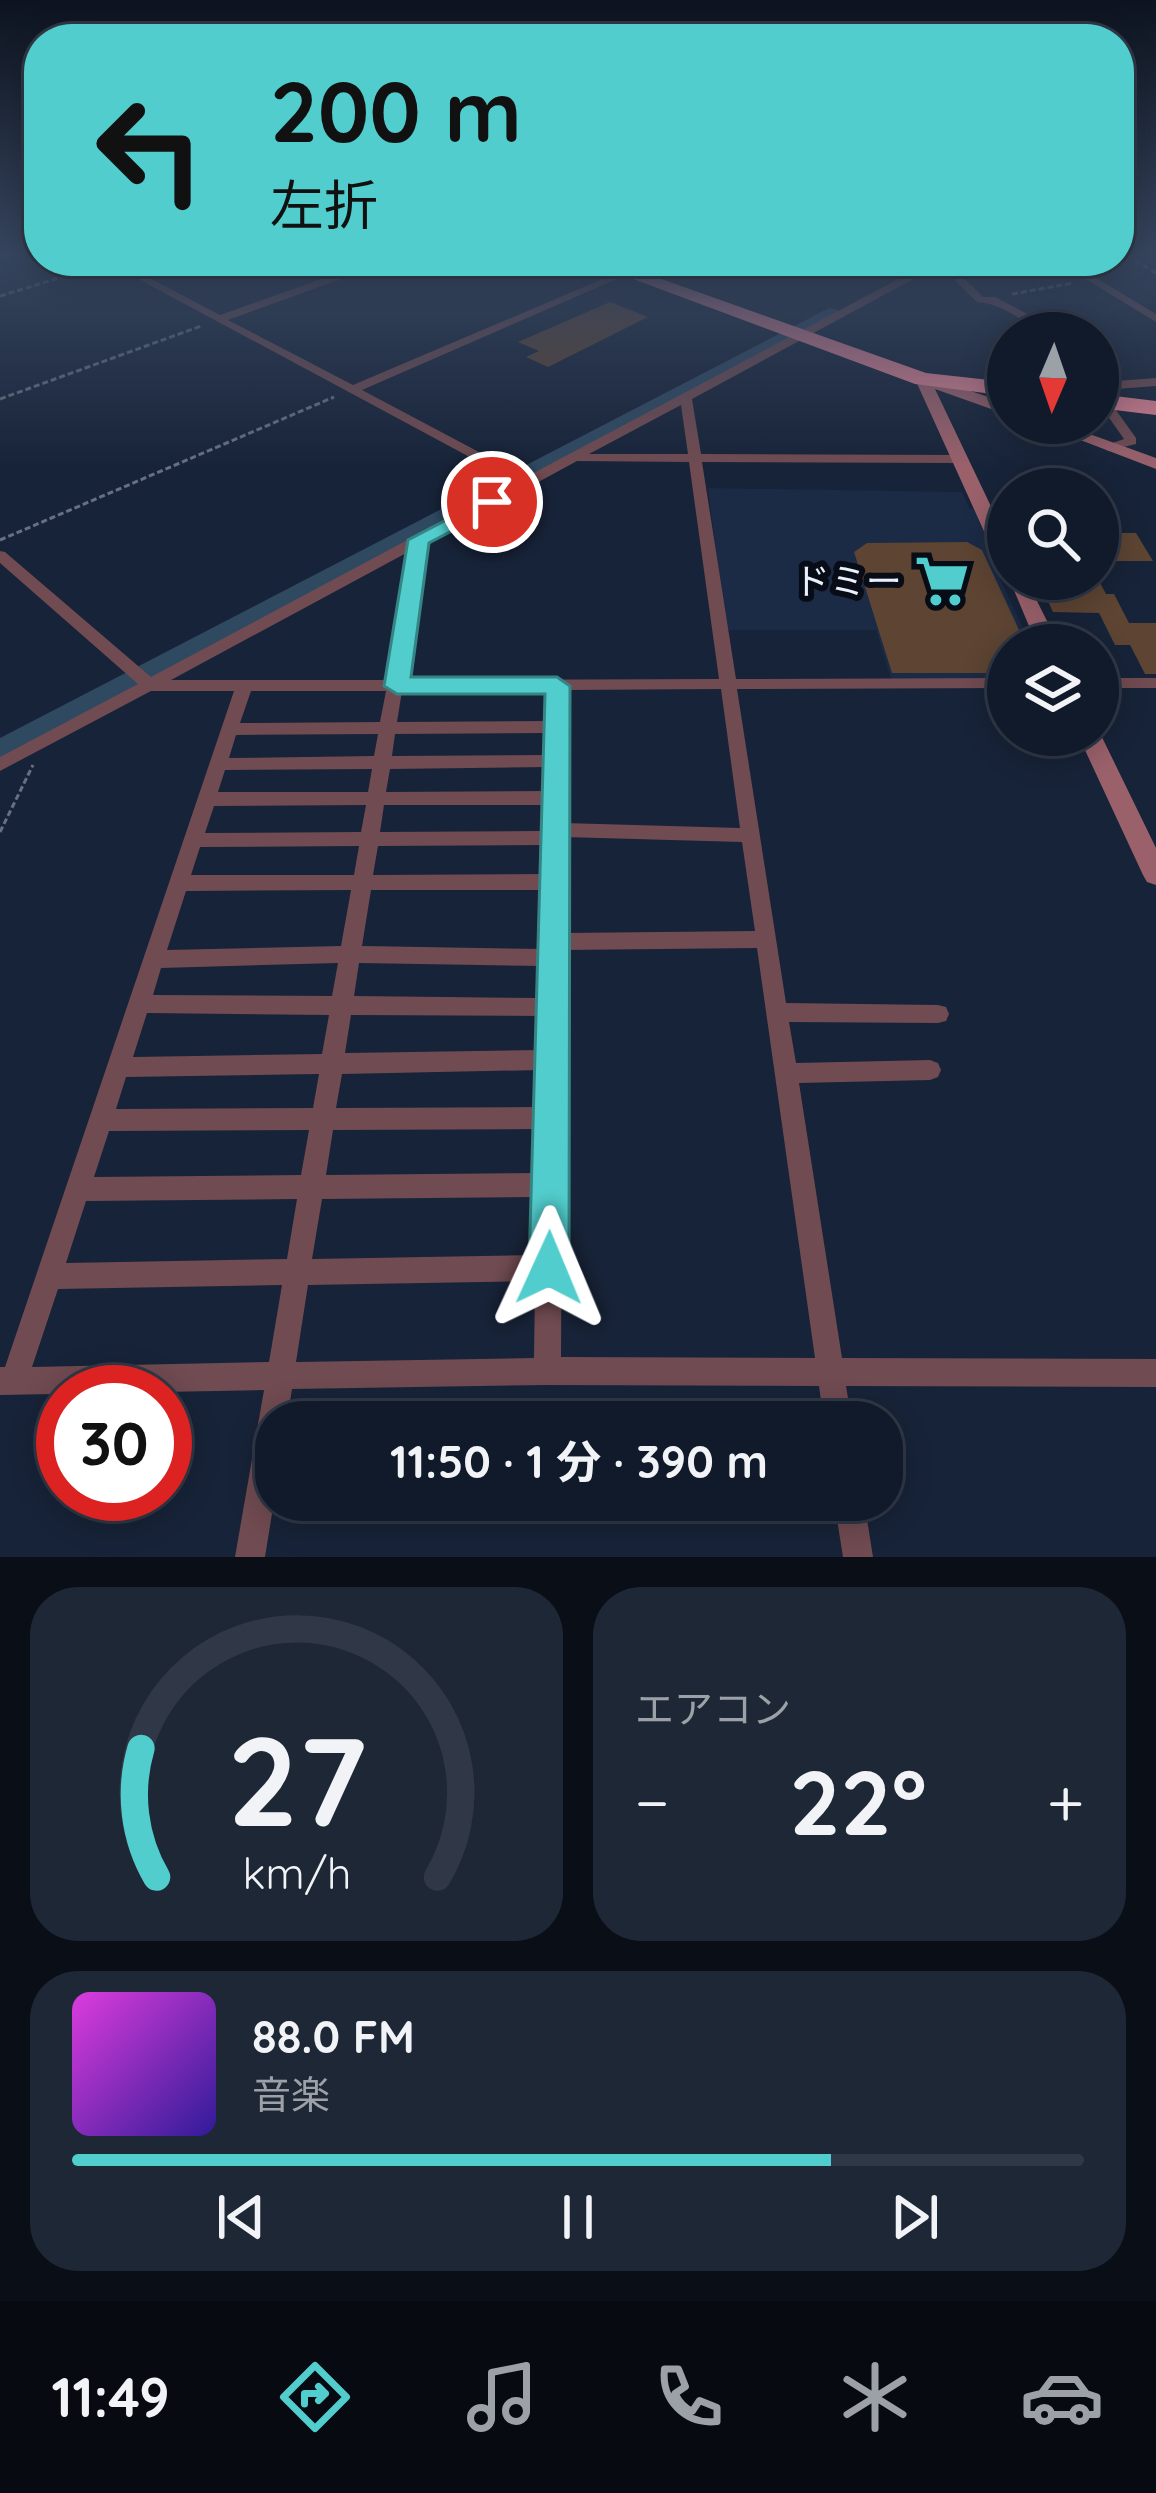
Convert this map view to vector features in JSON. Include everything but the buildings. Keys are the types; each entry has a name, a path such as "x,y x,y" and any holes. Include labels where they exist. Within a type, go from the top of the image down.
{"highway":[{"path":"769,324 923,379 987,387"},
{"path":"1119,398 1156,408"}],"street":[{"path":"229,324 522,479"},
{"path":"352,390 506,324"},
{"path":"0,765 144,680 419,540 522,479 574,458 822,324"},
{"path":"923,379 987,402"},
{"path":"923,379 987,518"},
{"path":"1119,390 1156,382"},
{"path":"686,399 835,1401"},
{"path":"1112,448 1132,440 1119,419"},
{"path":"1101,444 1156,464"},
{"path":"574,458 959,459"},
{"path":"250,1557 419,540"},
{"path":"0,556 144,680 244,686 987,683"},
{"path":"1119,683 1156,683"},
{"path":"244,686 49,1276 7,1381 547,1371 1156,1373"},
{"path":"547,1371 557,686"},
{"path":"230,729 557,727"},
{"path":"1100,756 1156,875"},
{"path":"218,764 556,761"},
{"path":"207,799 556,798"},
{"path":"193,840 544,838 555,830 751,835"},
{"path":"179,883 554,882"},
{"path":"154,959 553,950 766,938"},
{"path":"139,1004 553,1006"},
{"path":"777,1012 938,1014"},
{"path":"118,1067 552,1060"},
{"path":"786,1073 930,1070"},
{"path":"100,1120 551,1118"},
{"path":"77,1189 550,1185"},
{"path":"49,1276 549,1268"},
{"path":"852,1521 858,1557"}],"path":[{"path":"0,399 207,324"},
{"path":"0,539 352,390"},
{"path":"0,832 44,742"}],"shaded area":[{"path":"708,488 962,492 970,509 987,509 987,600 1010,600 1021,624 987,624 987,680 891,679 876,630 726,630"}],"waterway":[{"path":"0,753 811,324"}],"place":[{"name":"ドミー","path":"942,581"}],"route":[{"path":"492,502 419,540 397,686 557,686 549,1268"}]}
